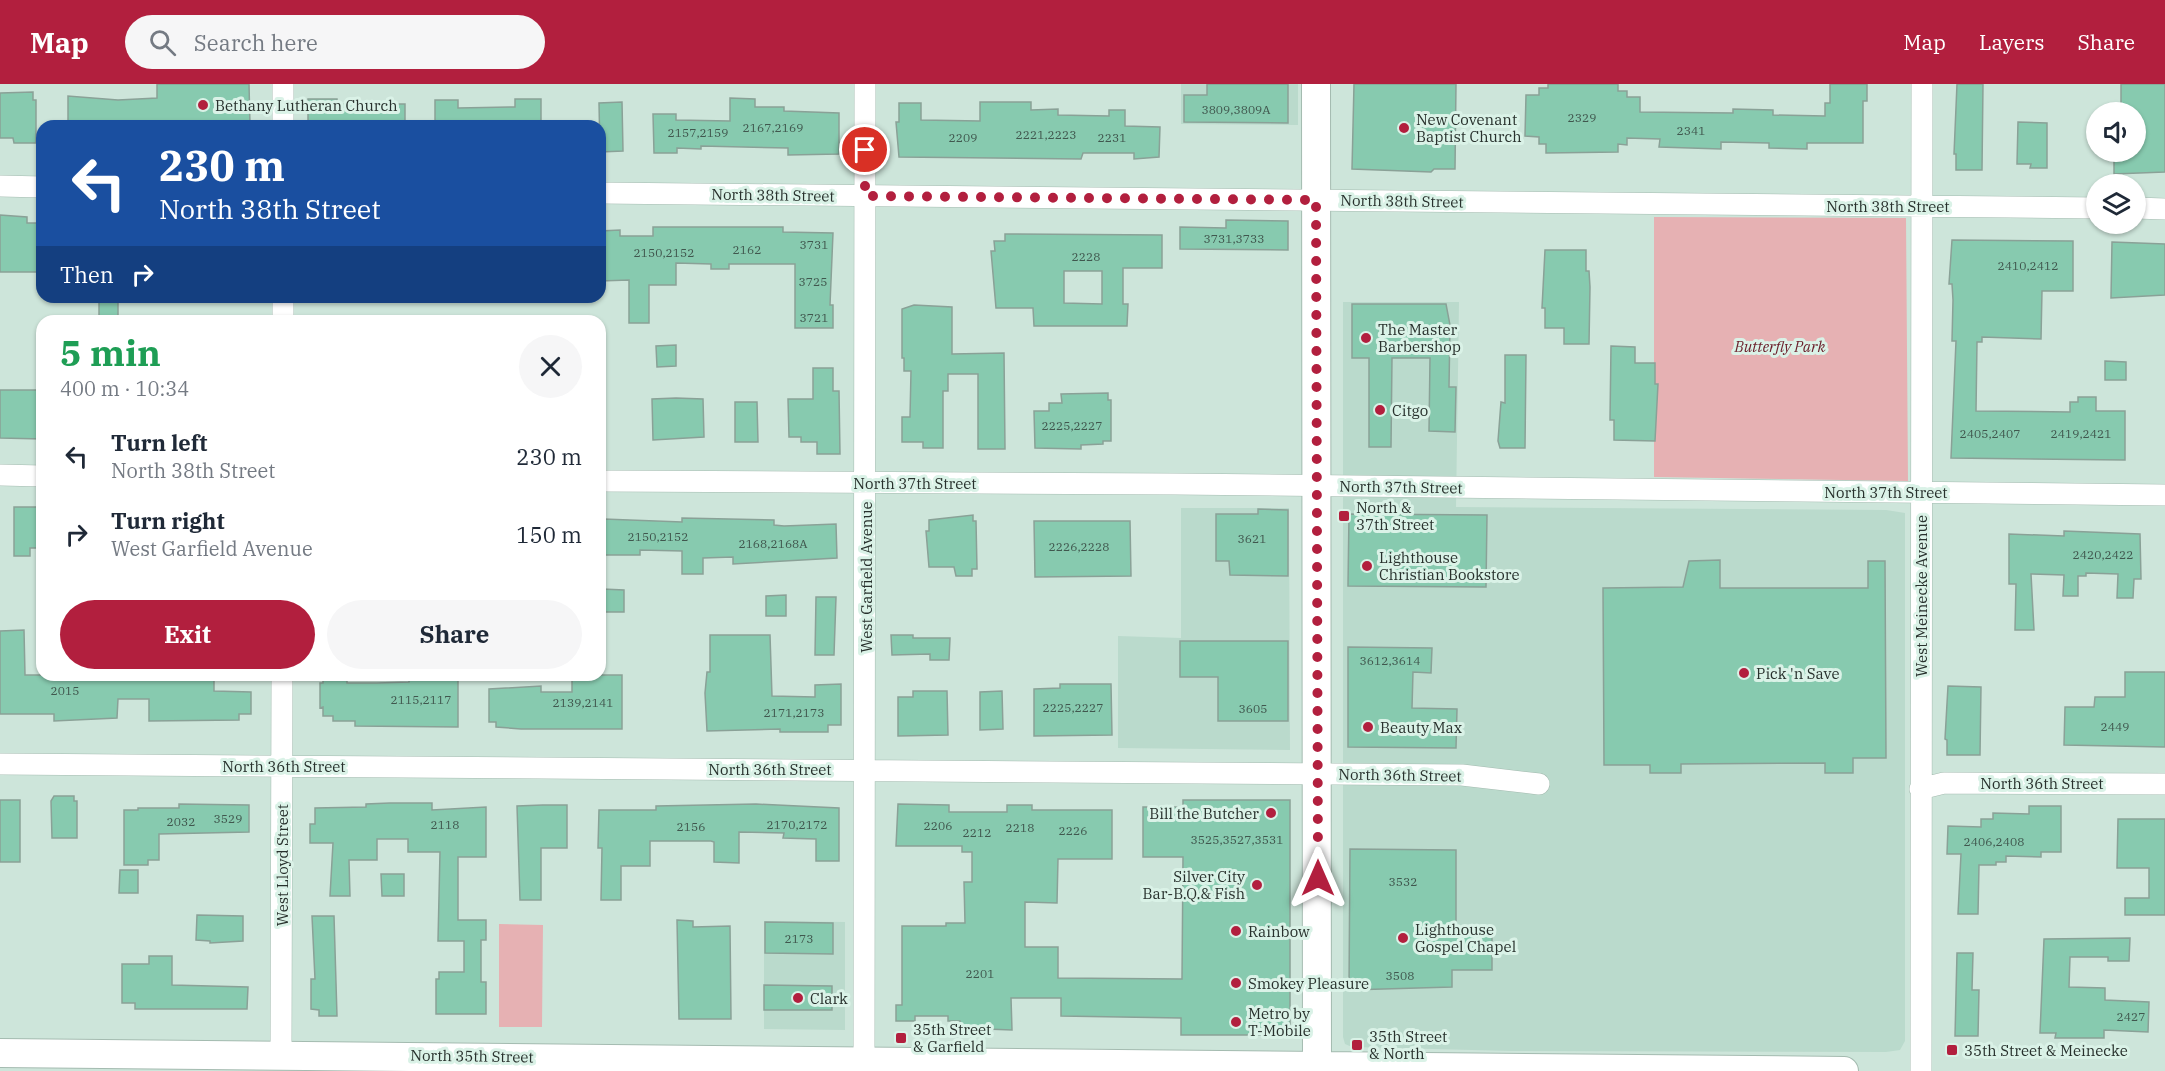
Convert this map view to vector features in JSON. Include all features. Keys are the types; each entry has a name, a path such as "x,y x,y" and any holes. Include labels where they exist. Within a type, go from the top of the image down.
{"main road":[{"path":"1316,84 1319,774 1317,1069"},
{"name":"North 35th Street","path":"0,1053 281,1056 422,1064 1844,1071"}],"street":[{"path":"283,84 283,120"},
{"name":"West Garfield Avenue","path":"864,1065 867,483 864,470 866,84"},
{"name":"West Meinecke Avenue","path":"1921,1071 1922,84"},
{"path":"0,186 36,187"},
{"name":"North 38th Street","path":"606,193 2086,208"},
{"path":"2146,208 2165,209"},
{"path":"0,475 36,476"},
{"name":"North 37th Street","path":"606,481 2165,495"},
{"name":"West Lloyd Street","path":"281,1056 282,681"},
{"name":"North 36th Street","path":"0,764 1462,775 1539,784"},
{"name":"North 36th Street","path":"1920,789 1944,783 2165,784"}],"shaded area":[{"path":"1181,84 1298,84 1298,125 1181,124"},
{"path":"1343,302 1459,302 1456,507 1886,510 1905,513 1905,1041 1900,1050 1886,1052 1512,1051 1352,1047 1345,1044 1343,1037"},
{"path":"1181,508 1289,508 1290,750 1118,748 1118,636 1181,638"},
{"path":"764,921 845,922 845,1030 764,1029"}],"green space":[{"name":"Butterfly Park","path":"1654,217 1906,218 1908,481 1654,477"},
{"path":"499,924 543,925 542,1027 499,1027"}],"building":[{"name":"Bethany Lutheran Church","path":"157,84 249,84 250,120 68,120 68,96 118,100 157,98"},
{"path":"1207,84 1288,84 1288,123 1184,122 1184,95 1207,95"},
{"name":"New Covenant Baptist Church","path":"1354,84 1456,84 1455,169 1434,169 1431,172 1352,169"},
{"path":"1548,84 1618,84 1618,91 1627,91 1627,97 1640,97 1640,112 1733,113 1733,109 1773,110 1773,115 1825,116 1825,103 1830,103 1830,84 1867,84 1867,101 1863,101 1863,143 1807,143 1807,149 1769,148 1769,143 1721,142 1721,149 1659,147 1660,139 1627,138 1627,145 1618,144 1618,152 1546,153 1546,144 1539,144 1539,137 1525,136 1526,95 1539,95 1539,88 1548,88"},
{"path":"1957,84 1983,84 1982,170 1956,170 1956,154 1954,154"},
{"path":"2121,84 2165,84 2165,172 2114,174 2114,162 2146,162 2146,102 2121,102"},
{"path":"33,92 33,100 36,100 36,143 14,143 13,138 0,138 0,93"},
{"path":"730,98 755,99 755,107 784,107 784,111 839,113 839,154 788,155 788,148 701,146 701,149 677,148 677,153 654,153 653,114 676,114 676,120 730,121"},
{"path":"308,99 337,99 337,104 405,104 405,120 308,120"},
{"path":"515,99 541,99 541,120 435,120 435,100 458,100 458,108 515,107"},
{"path":"622,102 623,151 606,152 606,120 599,120 599,103"},
{"path":"980,102 1031,102 1031,110 1058,109 1058,115 1109,116 1109,110 1125,110 1125,126 1160,127 1159,157 1134,159 1134,153 1083,153 1081,159 899,157 896,122 899,122 899,103 921,103 921,120 980,121"},
{"path":"2018,122 2047,123 2047,168 2030,168 2031,164 2017,164"},
{"path":"0,215 27,217 27,223 36,223 36,272 0,272"},
{"path":"1226,220 1288,221 1288,250 1180,249 1180,227 1226,228"},
{"path":"653,227 783,227 783,232 833,233 830,305 833,305 833,328 795,328 795,264 729,264 729,269 711,269 711,264 676,263 676,285 649,285 649,323 629,323 629,280 606,281 606,231 620,230 620,236 653,236"},
{"path":"1005,234 1162,235 1162,268 1123,268 1123,304 1128,304 1127,326 1034,326 1033,308 996,308 991,251 995,251 994,241 1005,241","holes":["1064,271 1102,271 1102,304 1064,303"]},
{"path":"1952,240 2073,241 2073,291 2042,291 2041,339 1982,337 1982,342 1977,342 1976,411 2070,412 2070,402 2078,402 2078,397 2096,397 2096,411 2125,411 2125,460 1951,458 1956,341 1952,341 1953,300 1952,284 1949,284"},
{"path":"2112,242 2165,244 2165,295 2111,298"},
{"path":"1545,250 1586,250 1586,271 1589,271 1590,287 1589,344 1564,344 1564,328 1545,328 1545,308 1542,308"},
{"path":"99,303 118,303 118,315 99,315"},
{"path":"1352,304 1446,304 1450,325 1449,387 1456,387 1455,432 1429,431 1430,358 1392,358 1391,447 1369,447 1369,358 1352,358"},
{"path":"914,305 952,307 952,354 1004,353 1005,449 978,449 978,374 948,374 948,391 943,391 943,448 923,448 923,442 902,442 902,417 910,417 911,371 904,371 904,358 902,358 902,309"},
{"path":"676,345 676,366 657,367 656,346"},
{"path":"1611,346 1635,347 1635,363 1655,363 1655,384 1658,384 1655,441 1614,440 1614,420 1610,420"},
{"path":"1505,355 1526,355 1525,448 1500,448 1498,441 1501,402 1505,403"},
{"path":"2105,361 2126,362 2126,380 2105,380"},
{"path":"813,368 833,368 833,391 839,391 840,454 817,454 817,442 801,442 801,437 789,437 788,399 813,399"},
{"path":"0,390 36,390 36,439 0,438"},
{"path":"1108,393 1108,400 1111,400 1111,441 1103,441 1103,444 1081,445 1081,449 1035,448 1034,411 1049,411 1049,403 1062,403 1061,394"},
{"path":"652,399 703,399 704,437 653,440"},
{"path":"735,402 757,402 758,442 735,442"},
{"path":"14,507 36,507 36,548 30,548 30,556 14,556"},
{"path":"1258,509 1288,510 1288,576 1230,575 1229,561 1216,561 1216,514 1258,514"},
{"path":"1349,514 1487,515 1486,587 1348,586"},
{"path":"973,515 973,521 976,521 977,569 972,569 972,576 956,576 954,567 929,567 926,531 929,531 929,520"},
{"path":"682,518 774,520 774,525 784,526 836,524 837,558 733,564 733,557 703,558 703,574 682,574 682,551 640,550 640,555 606,555 606,519 682,522"},
{"path":"1034,521 1130,521 1131,576 1035,577"},
{"path":"2064,531 2140,534 2141,579 2134,579 2133,598 2117,598 2118,574 2086,573 2086,576 2078,576 2078,596 2063,596 2064,575 2031,574 2034,630 2015,630 2016,584 2009,584 2009,534 2064,536"},
{"name":"Pick 'n Save","path":"1720,560 1720,588 1868,588 1868,561 1885,561 1886,758 1853,758 1853,773 1825,773 1825,763 1681,764 1681,773 1650,773 1650,765 1604,765 1603,588 1683,587 1689,561"},
{"path":"606,589 624,590 624,612 606,612"},
{"path":"786,595 786,616 766,616 766,596"},
{"path":"816,597 836,597 834,655 815,655"},
{"path":"24,630 25,675 36,675 36,681 214,681 214,691 251,692 251,714 239,714 239,720 149,721 149,699 118,699 117,718 54,721 54,714 0,714 0,631"},
{"path":"710,635 770,635 772,696 815,697 815,685 841,684 841,725 828,725 828,732 780,732 780,729 707,731 705,693 707,672 710,672"},
{"path":"891,635 913,635 913,638 950,638 949,660 930,660 930,654 892,655"},
{"path":"1180,641 1288,641 1288,721 1218,721 1218,677 1180,677"},
{"path":"1348,647 1432,648 1431,673 1413,672 1412,708 1457,709 1456,748 1348,747"},
{"path":"2125,672 2165,672 2165,747 2064,745 2065,707 2094,707 2095,697 2125,697"},
{"path":"606,675 622,675 622,729 521,729 496,727 496,722 489,722 489,689 541,686 541,692 572,692 572,681 606,681"},
{"path":"323,681 377,683 458,681 458,727 355,726 355,721 333,721 333,716 323,716 323,707 320,708 320,683"},
{"path":"1060,684 1111,684 1112,735 1034,736 1034,689 1060,688"},
{"path":"1948,686 1981,687 1980,755 1947,755 1947,740 1945,739"},
{"path":"913,691 947,691 948,735 898,736 898,697 913,697"},
{"path":"1002,691 1003,729 980,730 980,692"},
{"path":"54,796 74,796 74,801 77,801 77,838 52,838 51,801"},
{"path":"0,800 20,800 20,862 0,862"},
{"path":"1183,800 1290,800 1290,1035 1181,1035 1181,1018 1061,1016 1061,998 1011,998 1012,1030 960,1028 960,1021 948,1021 948,1016 915,1016 915,1021 896,1021 896,1005 902,1005 902,926 946,926 946,923 965,923 964,882 972,882 972,852 962,852 962,846 896,846 898,804 949,805 949,812 1007,812 1007,805 1032,805 1032,810 1112,810 1112,859 1058,859 1057,903 1025,902 1025,947 1058,947 1058,978 1182,979 1183,857 1143,857 1143,807 1183,807"},
{"path":"432,803 432,810 486,807 486,857 458,857 458,920 486,920 486,940 481,940 481,982 486,982 486,1014 436,1014 436,979 439,979 439,972 464,972 464,941 438,941 440,852 408,852 408,839 377,839 377,860 349,860 350,896 330,896 333,843 310,843 310,824 315,824 315,808 366,807 366,804"},
{"path":"179,804 249,805 249,832 159,834 159,860 148,860 148,865 124,865 124,810 179,808"},
{"path":"756,804 839,808 839,861 816,861 816,839 783,838 784,833 739,832 739,863 714,862 714,842 711,841 650,841 650,866 621,866 621,900 601,900 602,848 598,848 599,810 656,810 656,806"},
{"path":"567,805 567,848 541,848 541,900 520,900 517,806"},
{"path":"2029,806 2061,806 2061,852 2041,852 2041,857 2006,856 2006,862 1996,862 1996,865 1979,865 1978,914 1958,914 1961,854 1947,854 1948,826 1981,827 1981,819 1993,819 1993,813 2029,814"},
{"path":"2118,819 2165,819 2165,915 2125,915 2125,898 2149,898 2149,868 2117,868"},
{"path":"1350,849 1456,850 1456,933 1492,933 1492,970 1452,970 1452,987 1349,990"},
{"path":"120,870 138,870 138,893 119,893"},
{"path":"381,874 404,874 404,896 382,896"},
{"path":"197,915 243,916 243,941 210,943 210,941 196,940"},
{"path":"312,916 334,916 337,1016 319,1016 319,1010 311,1009 311,979 315,979"},
{"path":"677,920 693,921 693,927 730,926 731,1019 679,1019"},
{"path":"765,922 833,923 833,954 765,953"},
{"path":"2130,938 2129,961 2108,961 2108,957 2070,957 2069,987 2105,988 2105,1000 2149,1002 2148,1032 2104,1030 2104,1038 2055,1038 2056,1033 2040,1033 2044,939"},
{"path":"1957,953 1973,953 1972,990 1979,990 1978,1036 1955,1036"},
{"path":"149,956 172,956 172,985 248,987 247,1009 135,1009 135,1003 122,1003 122,964 149,964"},
{"name":"Clark","path":"764,985 832,986 832,1010 764,1010"}],"place":[{"name":"Bethany Lutheran Church","path":"203,105"},
{"name":"New Covenant Baptist Church","path":"1404,128"},
{"name":"The Master Barbershop","path":"1366,338"},
{"name":"Citgo","path":"1380,410"},
{"name":"North & 37th Street","path":"1344,516"},
{"name":"Lighthouse Christian Bookstore","path":"1367,566"},
{"name":"Pick 'n Save","path":"1744,673"},
{"name":"Beauty Max","path":"1368,727"},
{"name":"Bill the Butcher","path":"1271,813"},
{"name":"Silver City Bar-B.Q.& Fish","path":"1257,885"},
{"name":"Rainbow","path":"1236,931"},
{"name":"Lighthouse Gospel Chapel","path":"1403,938"},
{"name":"Smokey Pleasure","path":"1236,983"},
{"name":"Clark","path":"798,998"},
{"name":"Metro by T-Mobile","path":"1236,1022"},
{"name":"35th Street & Garfield","path":"901,1038"},
{"name":"35th Street & North","path":"1357,1045"},
{"name":"35th Street & Meinecke","path":"1952,1050"}],"route":[{"path":"865,150 865,196 1316,200 1318,878"}]}
